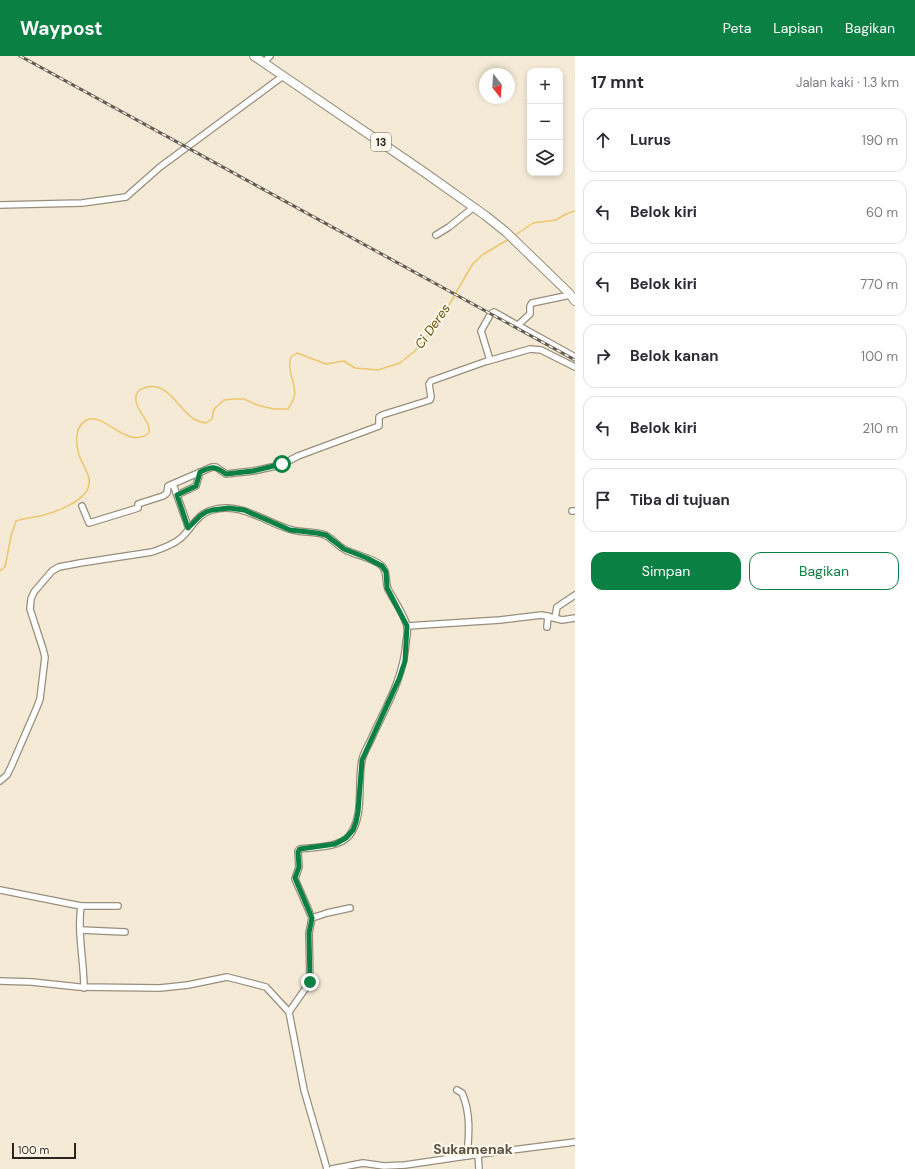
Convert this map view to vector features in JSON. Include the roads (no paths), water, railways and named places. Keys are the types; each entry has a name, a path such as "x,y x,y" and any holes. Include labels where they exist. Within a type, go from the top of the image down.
{"highway":[{"name":"13","path":"254,56 474,207 506,232 572,295"}],"street":[{"path":"264,62 270,56"},
{"path":"0,205 82,203 126,197 160,167 283,76"},
{"path":"436,235 449,227 474,207"},
{"path":"518,325 530,314 530,306 532,303 572,295"},
{"path":"488,361 490,358 481,331 491,314 494,312 575,357"},
{"path":"82,506 89,523 138,508 138,504 163,496 167,493 168,486 212,467 216,467 226,474 253,471 281,465 298,456 380,426 380,417 382,415 430,400 429,384 431,381 488,361 530,349 541,350 575,367"},
{"path":"177,495 196,486 200,472"},
{"path":"173,484 188,528"},
{"path":"0,781 11,767 38,707 45,657 30,609 31,599 34,592 55,569 80,563 152,552 161,549 181,538 188,528 206,512 229,508 244,510 290,530 326,535 344,549 382,566 386,572 387,588 407,626 405,661 399,679 362,760 358,812 353,830 346,838 335,844 300,849 298,851 299,867 295,878 312,918 308,945 310,982 289,1012"},
{"path":"554,618 557,607 575,595"},
{"path":"407,626 500,620 535,615 548,616 562,620 575,618"},
{"path":"547,628 548,616"},
{"path":"0,890 81,906 118,906"},
{"path":"81,906 80,930 84,988"},
{"path":"312,918 327,912 350,908"},
{"path":"80,930 125,932"},
{"path":"0,981 32,982 84,988 160,988 188,985 227,977 266,987 289,1012 304,1090 327,1169"},
{"path":"457,1090 462,1093 468,1115 470,1136 467,1156"},
{"path":"332,1169 363,1162 396,1166 575,1142"},
{"path":"478,1154 479,1169"}],"waterway":[{"name":"Ci Deres","path":"514,236 533,223 556,220 575,211"},
{"name":"Ci Deres","path":"0,571 5,567 11,536 16,521 46,515 71,504 86,492 89,478 79,455 77,446 77,432 81,424 85,421 92,419 99,420 123,434 132,437 140,437 149,433 148,423 137,406 136,396 140,390 152,387 160,388 166,391 194,419 206,423 212,419 214,409 224,400 244,399 257,405 274,409 288,409 295,394 290,362 291,357 297,353 326,364 344,361 355,368 378,370 400,363 415,351 429,334 446,310 472,265 482,255 509,239"}],"railway":[{"path":"20,56 575,360"}],"district":[{"name":"Sukamenak","path":"473,1149"}]}
